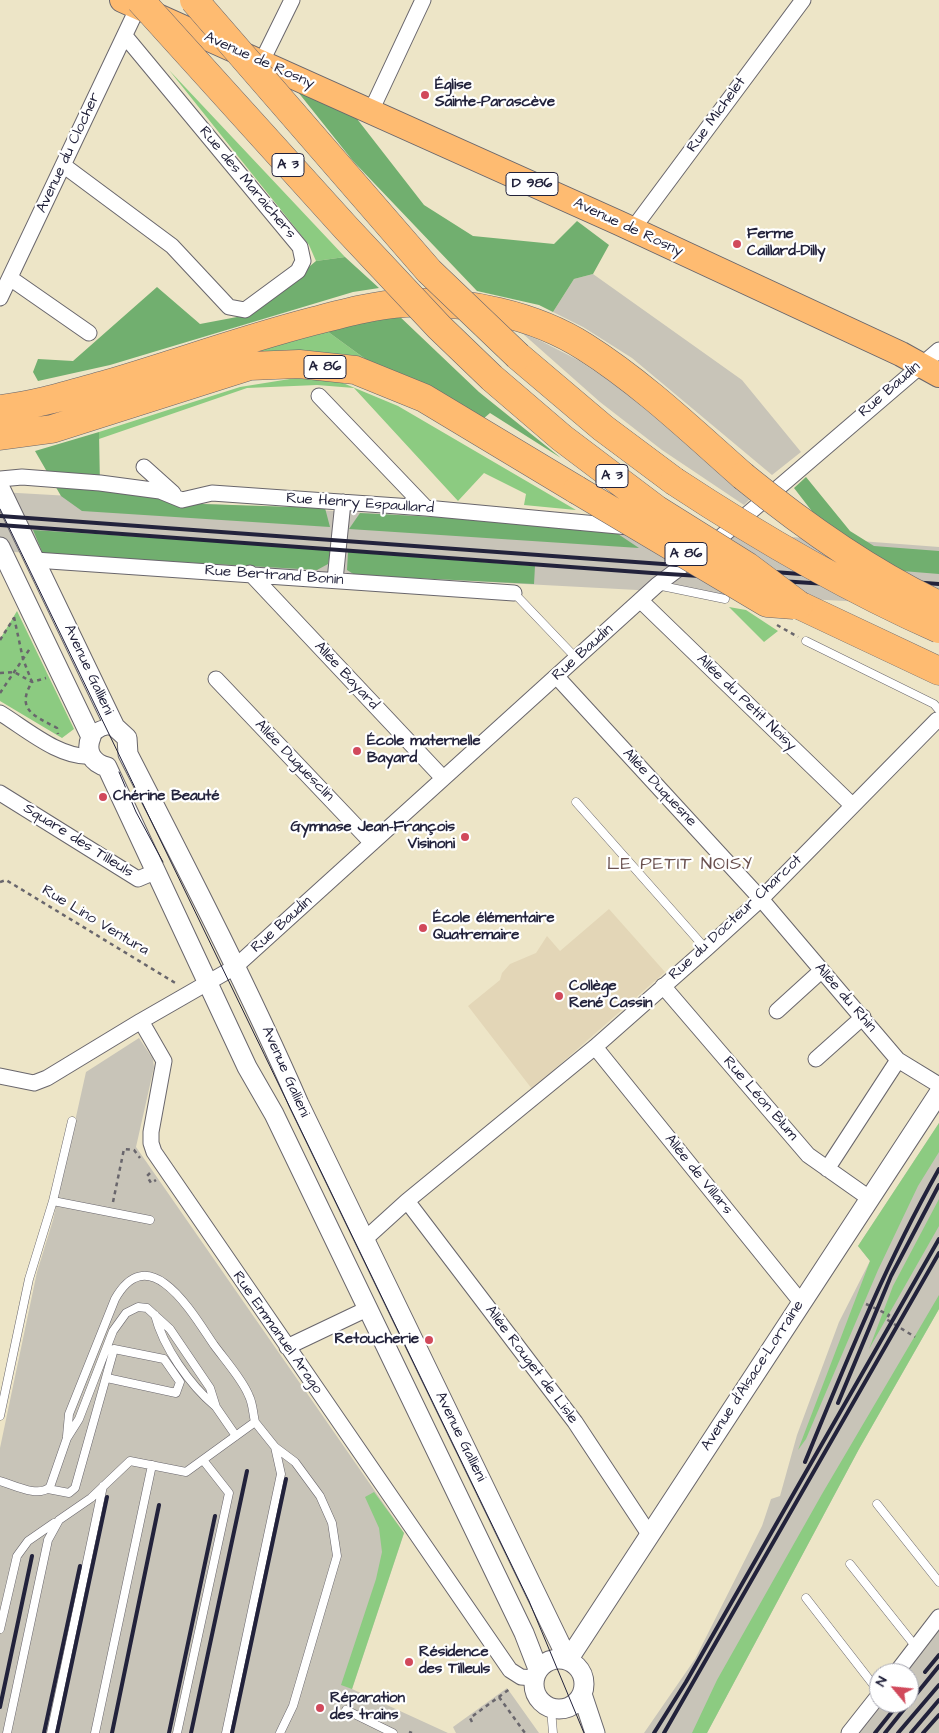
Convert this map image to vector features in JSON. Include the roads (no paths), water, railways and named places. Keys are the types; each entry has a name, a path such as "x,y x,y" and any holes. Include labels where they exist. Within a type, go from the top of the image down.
{"highway":[{"name":"A 3","path":"194,0 429,271 518,356 603,428 674,481 789,554 854,589 939,629"},
{"name":"A 3","path":"143,4 347,229 439,327 492,378 562,438 656,509 747,566 799,605 939,671"},
{"path":"0,409 46,402 285,328 348,312 405,303 456,305 509,315 535,323 584,346 677,418 784,509 854,557 939,605"},
{"name":"A 86","path":"0,436 52,429 250,366 299,364 355,370 424,398 766,603 799,605"}],"main road":[{"name":"Avenue de Rosny","path":"143,4 262,62 632,230 930,370"}],"street":[{"path":"262,62 292,0"},
{"path":"371,111 423,0"},
{"name":"Rue Michelet","path":"632,230 800,1"},
{"name":"Avenue du Clocher","path":"0,298 125,36 143,4"},
{"name":"Rue des Maraichers","path":"63,165 172,246 229,307 245,310 298,271 303,261 300,248 125,36"},
{"path":"10,278 89,333"},
{"name":"Rue Baudin","path":"207,982 235,967 658,586 930,370 939,350"},
{"path":"318,396 426,508"},
{"path":"144,467 182,500"},
{"path":"0,479 22,477 100,484 160,491 182,500"},
{"name":"Avenue Gallieni","path":"0,488 115,727 127,738 128,754 235,967 364,1240 568,1660"},
{"name":"Rue Henry Espaullard","path":"182,500 212,493 426,508 722,536"},
{"path":"335,580 343,502"},
{"name":"Avenue Gallieni","path":"0,547 11,577 25,599 91,737 89,747 91,756 96,763 106,767 157,871 166,898 369,1308 524,1633 536,1673"},
{"name":"Rue Bertrand Bonin","path":"35,560 250,573 514,593"},
{"name":"Allée Bayard","path":"250,573 443,778"},
{"name":"Allée du Petit Noisy","path":"641,601 852,804"},
{"name":"Allée Duquesne","path":"557,676 761,899"},
{"name":"Allée Duguesclin","path":"216,679 372,843"},
{"path":"0,713 60,750 81,757 91,756"},
{"name":"Rue du Docteur Charcot","path":"364,1240 407,1201 595,1046 761,899 938,715"},
{"path":"91,737 98,729 115,727"},
{"path":"106,767 122,762 128,754"},
{"name":"Square des Tilleuls","path":"0,793 138,879 157,871"},
{"name":"Allée du Rhin","path":"761,899 821,972 863,1017 898,1060 939,1085"},
{"path":"778,1011 821,972"},
{"path":"0,1076 34,1082 48,1078 207,982"},
{"name":"Rue Léon Blum","path":"663,986 808,1154 827,1170 869,1198"},
{"path":"816,1059 863,1017"},
{"name":"Rue Emmanuel Arago","path":"141,1021 164,1061 151,1132 151,1143 154,1152 510,1670 521,1677 536,1673"},
{"name":"Allée de Villars","path":"595,1046 801,1302"},
{"path":"827,1170 898,1060"},
{"name":"Avenue d'Alsace-Lorraine","path":"568,1660 939,1093"},
{"name":"Allée Rouget de Lisle","path":"407,1201 575,1422 649,1534"},
{"path":"287,1348 369,1308"},
{"path":"904,1663 939,1617"},
{"path":"568,1660 582,1674 584,1684 582,1694 594,1731 560,1708 542,1704 536,1697 533,1688 536,1673 548,1661 568,1660"},
{"path":"560,1708 582,1694"},
{"path":"849,1733 869,1706"}],"lane":[{"path":"658,586 725,599"},
{"path":"514,593 577,659"},
{"path":"806,641 934,704 938,715"},
{"path":"576,802 706,949"},
{"path":"0,1416 29,1279 53,1200 72,1121"},
{"path":"53,1200 150,1220"},
{"path":"67,1438 69,1414 115,1299 125,1284 139,1276 155,1278 177,1292 249,1395 255,1422 275,1447 295,1462 320,1496 332,1523 337,1556 293,1706 280,1733"},
{"path":"48,1489 67,1438 79,1419 116,1324 126,1313 138,1307 148,1308 170,1329 205,1381 216,1407 236,1436"},
{"path":"155,1315 161,1336 201,1395 216,1407"},
{"path":"0,1481 38,1492 48,1489 68,1493 76,1488 114,1349 164,1359 180,1382 176,1393 107,1378"},
{"path":"0,1629 14,1563 20,1550 28,1541 91,1498 130,1461 186,1472 255,1422"},
{"path":"226,1733 281,1474 275,1447"},
{"path":"177,1733 228,1493 204,1460"},
{"path":"95,1733 152,1465"},
{"path":"51,1733 103,1486"},
{"path":"877,1504 939,1582"},
{"path":"7,1733 48,1540 59,1520"},
{"path":"850,1564 916,1647"},
{"path":"806,1598 869,1680"},
{"path":"553,1733 560,1708"},
{"path":"346,1710 393,1733"}],"tram line":[{"path":"0,509 529,1601 584,1733"},
{"path":"119,772 136,812 163,862"}],"railway":[{"path":"0,516 939,584"},
{"path":"0,525 652,573 939,591"},
{"path":"805,1462 851,1350 884,1277 901,1240 939,1169"},
{"path":"838,1403 891,1276 939,1185"},
{"path":"654,1733 686,1682 939,1239"},
{"path":"664,1733 939,1253"},
{"path":"191,1733 247,1471"},
{"path":"232,1733 286,1479"},
{"path":"57,1733 107,1497"},
{"path":"112,1733 159,1505"},
{"path":"169,1733 215,1516"},
{"path":"0,1707 32,1556"},
{"path":"44,1733 80,1566"},
{"path":"925,1672 939,1655"},
{"path":"919,1691 939,1666"},
{"path":"898,1733 939,1685"},
{"path":"911,1733 939,1700"},
{"path":"875,1733 891,1713"},
{"path":"885,1733 901,1713"},
{"path":"923,1733 939,1715"}],"place":[{"name":"Église Sainte-Parascève","path":"425,95"},
{"name":"Ferme Caillard-Dilly","path":"737,244"},
{"name":"École maternelle Bayard","path":"357,751"},
{"name":"Chérine Beauté","path":"103,797"},
{"name":"Gymnase Jean-François Visinoni","path":"465,837"},
{"name":"École élémentaire Quatremaire","path":"423,928"},
{"name":"Collège René Cassin","path":"559,996"},
{"name":"Retoucherie","path":"429,1340"},
{"name":"Résidence des Tilleuls","path":"409,1662"},
{"name":"Réparation des trains","path":"320,1708"}],"district":[{"name":"LE PETIT NOISY","path":"680,865"}]}
